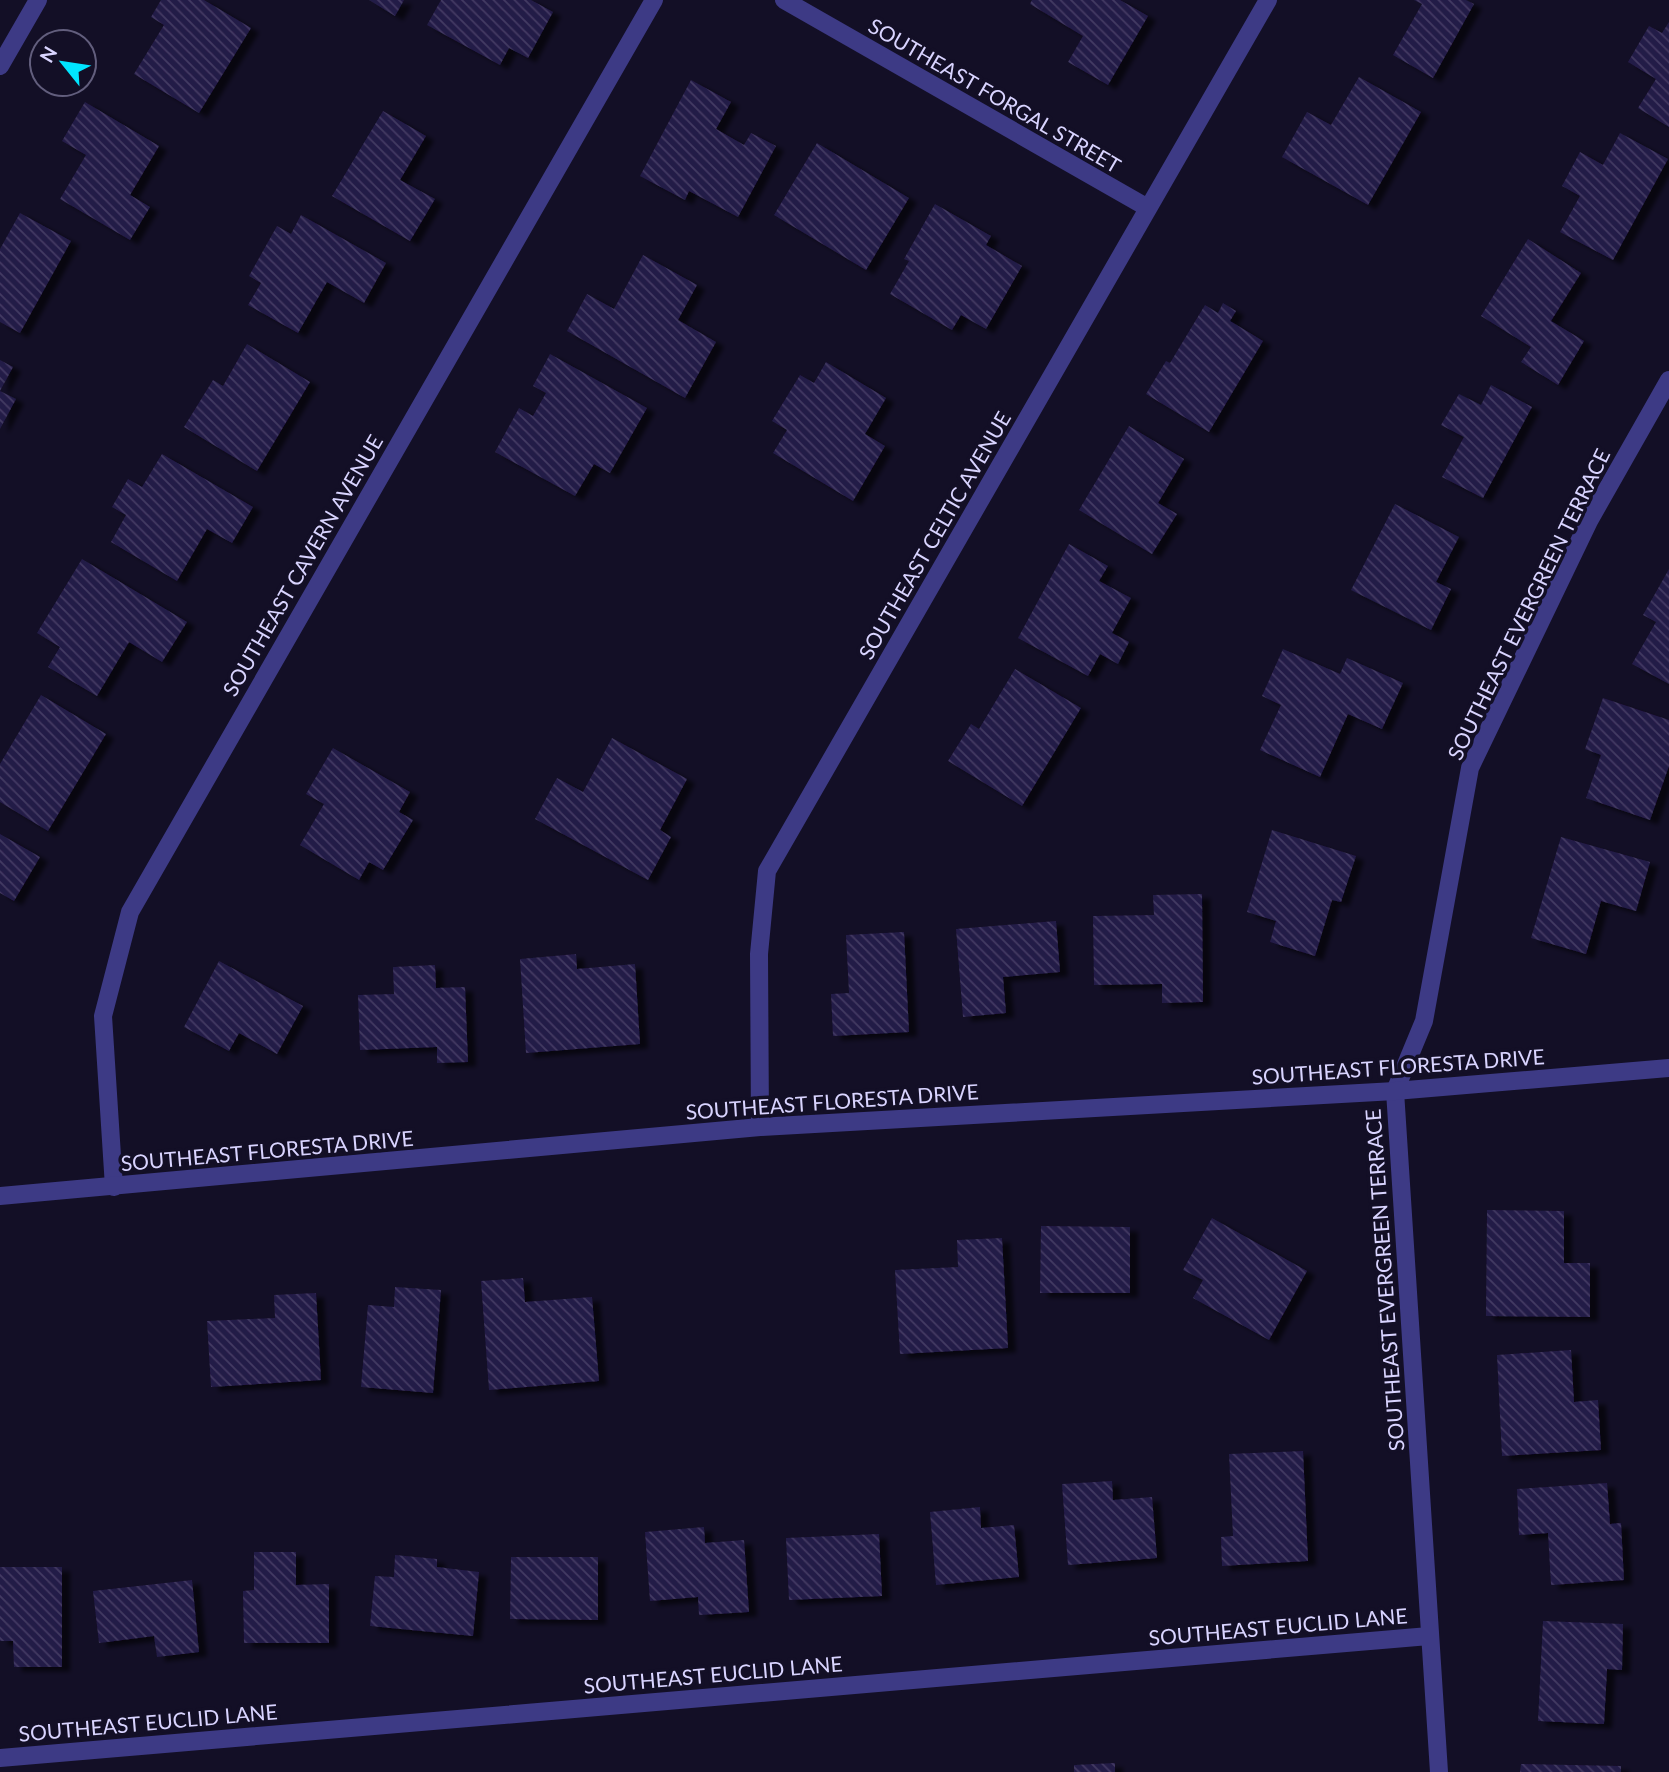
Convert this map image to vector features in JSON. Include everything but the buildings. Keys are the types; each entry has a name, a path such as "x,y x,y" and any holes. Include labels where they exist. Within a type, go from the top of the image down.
{"street":[{"path":"0,66 38,0"},
{"name":"SOUTHEAST CAVERN AVENUE","path":"114,1187 103,1016 130,912 654,0"},
{"name":"SOUTHEAST FORGAL STREET","path":"784,0 1148,208"},
{"name":"SOUTHEAST CELTIC AVENUE","path":"760,1126 758,954 767,871 1268,0"},
{"name":"SOUTHEAST EVERGREEN TERRACE","path":"1439,1772 1395,1091 1424,1021 1470,768 1589,521 1669,380"},
{"name":"SOUTHEAST FLORESTA DRIVE","path":"0,1196 760,1126 1395,1091 1669,1068"},
{"name":"SOUTHEAST EUCLID LANE","path":"0,1758 1430,1636"}]}
